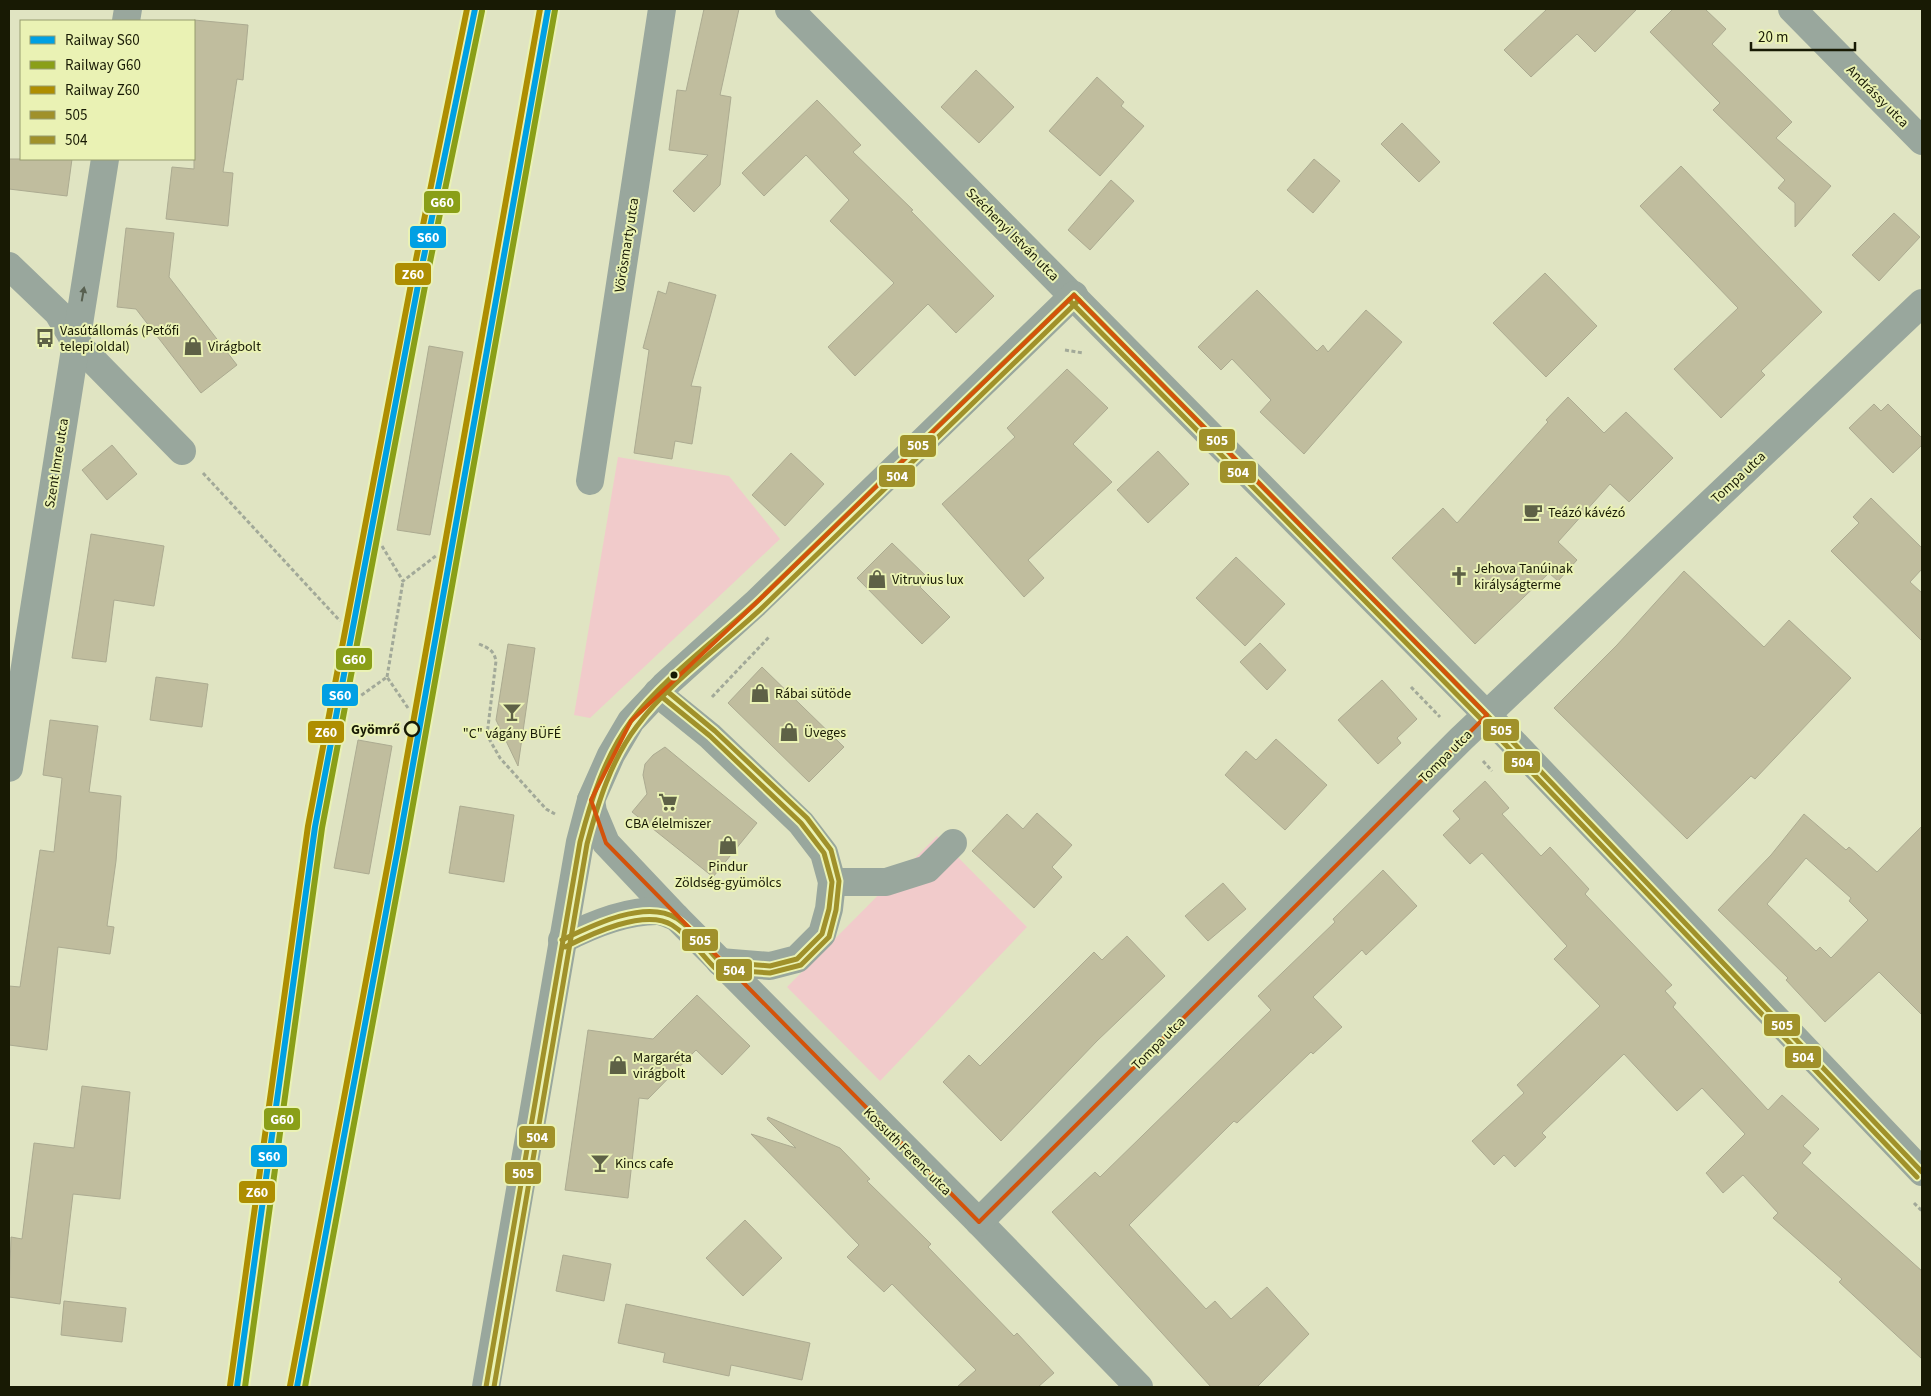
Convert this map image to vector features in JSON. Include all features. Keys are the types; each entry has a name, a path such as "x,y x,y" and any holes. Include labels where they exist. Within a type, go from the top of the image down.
{"street":[{"name":"Vörösmarty utca","path":"590,480 662,9"},
{"name":"Széchenyi István utca","path":"789,9 1074,295 1487,715 1922,1172"},
{"name":"Andrássy utca","path":"1792,9 1922,141"},
{"name":"Szent Imre utca","path":"9,768 105,160"},
{"path":"9,266 58,313 75,342 182,451"},
{"path":"486,1387 580,842 591,800 611,755 631,721 657,693 755,604 1074,295"},
{"name":"Tompa utca","path":"979,1222 1461,739 1922,303"},
{"path":"657,693 724,749 802,823 824,852 832,882 829,909 822,934 797,959 770,966 720,962"},
{"name":"Kossuth Ferenc utca","path":"591,800 593,812 606,842 676,917 1140,1387"},
{"path":"832,882 886,882 927,869 954,843"},
{"path":"562,940 581,930 632,914 658,911 676,917"}],"path":[{"path":"1058,353 1065,350 1076,350 1084,353 1090,360"},
{"path":"182,451 340,621"},
{"path":"382,546 403,581 388,677 408,708"},
{"path":"403,581 437,555"},
{"path":"707,703 773,633"},
{"path":"479,644 489,648 494,654 496,661 487,735 500,758 533,794"},
{"path":"356,699 388,677"},
{"path":"1406,682 1496,774"},
{"path":"1908,1197 1922,1211"}],"highlighted area":[{"path":"1074,295 1487,715 979,1222 606,843 591,800 631,721 755,604"}],"shaded area":[{"path":"618,457 729,476 780,539 590,718 574,715"},
{"path":"937,836 1027,927 880,1081 787,987"}],"building":[{"path":"704,9 739,9 720,95 731,97 720,185 694,212 673,191 708,155 669,150 677,90 686,91"},
{"path":"1547,9 1637,9 1595,52 1577,34 1531,77 1504,50"},
{"path":"1673,9 1705,9 1726,29 1712,44 1792,122 1776,138 1831,186 1795,227 1795,203 1778,188 1785,180 1713,110 1720,103 1650,32"},
{"path":"195,20 248,25 243,80 237,79 223,172 233,173 228,226 166,219 172,167 194,169"},
{"path":"976,70 1014,107 979,143 941,107"},
{"path":"1097,77 1124,102 1121,106 1144,126 1100,176 1049,131"},
{"path":"817,100 861,145 853,152 913,210 911,211 994,296 956,333 928,304 855,376 828,347 894,283 830,221 849,200 806,155 764,196 742,173"},
{"path":"1402,123 1440,162 1419,182 1381,144"},
{"path":"9,159 72,160 67,196 9,189"},
{"path":"1314,159 1340,181 1313,213 1287,190"},
{"path":"1681,166 1822,312 1761,371 1765,375 1721,418 1674,369 1738,308 1640,206"},
{"path":"1111,180 1134,201 1090,250 1068,230"},
{"path":"1894,213 1920,237 1879,281 1852,255"},
{"path":"126,228 174,233 169,277 237,365 201,393 136,309 117,307"},
{"path":"1545,273 1597,326 1546,377 1493,323"},
{"path":"669,282 716,295 691,386 701,387 692,444 675,441 672,459 634,453 649,350 643,348 658,291 666,294"},
{"path":"1257,290 1317,351 1323,345 1328,352 1366,310 1402,342 1304,454 1260,412 1271,400 1232,359 1221,370 1198,347"},
{"path":"429,346 463,352 430,535 397,530"},
{"path":"1067,369 1108,408 1073,444 1112,482 1028,560 1044,578 1024,597 942,504 1015,437 1007,428"},
{"path":"1568,397 1604,433 1626,412 1673,458 1629,502 1610,484 1558,542 1577,560 1558,581 1549,573 1475,644 1392,558 1443,508 1457,523 1548,422 1546,420"},
{"path":"1874,404 1881,411 1888,404 1922,438 1922,445 1893,473 1849,428"},
{"path":"112,445 137,474 107,500 82,470"},
{"path":"1158,451 1189,484 1148,523 1117,490"},
{"path":"791,453 824,484 785,526 752,495"},
{"path":"1871,498 1922,548 1922,569 1910,582 1922,593 1922,641 1831,551 1859,523 1853,517"},
{"path":"91,534 164,546 154,606 114,600 106,662 72,658"},
{"path":"892,543 928,578 920,587 950,617 922,644 857,578"},
{"path":"1236,557 1285,604 1245,646 1196,598"},
{"path":"1684,571 1764,647 1789,620 1851,678 1755,779 1751,776 1687,839 1554,708 1617,645"},
{"path":"1260,643 1286,670 1267,690 1240,662"},
{"path":"508,644 535,648 518,766 496,720"},
{"path":"762,667 844,747 809,782 728,703"},
{"path":"156,677 208,684 202,727 150,720"},
{"path":"1382,680 1417,719 1397,738 1401,743 1378,764 1338,720"},
{"path":"50,720 98,726 89,792 121,796 116,861 107,926 114,927 110,954 58,947 47,1050 9,1045 9,986 20,987 40,850 54,852 62,778 43,775"},
{"path":"1276,739 1327,785 1285,830 1225,775 1246,751 1256,760"},
{"path":"358,740 392,746 369,874 334,868"},
{"path":"665,747 757,823 713,877 632,812 647,794 643,775 645,764 653,755"},
{"path":"1485,781 1509,808 1502,814 1541,856 1550,847 1589,889 1585,894 1672,985 1665,991 1676,1003 1673,1007 1768,1110 1782,1095 1819,1129 1803,1146 1811,1153 1802,1163 1922,1271 1922,1359 1839,1282 1842,1279 1773,1218 1778,1213 1743,1175 1723,1193 1706,1173 1745,1134 1702,1088 1677,1111 1624,1054 1542,1133 1546,1137 1515,1167 1504,1155 1494,1165 1472,1141 1524,1093 1517,1085 1600,1006 1554,959 1567,946 1482,853 1470,864 1443,835 1460,819 1453,811"},
{"path":"460,806 514,815 504,882 449,873"},
{"path":"1037,813 1072,845 1052,867 1062,877 1034,908 972,851 1007,814 1023,829"},
{"path":"1804,814 1846,850 1849,847 1877,872 1922,826 1922,1015 1879,972 1825,1022 1786,980 1788,978 1718,910 1771,855","holes":["1806,858 1851,898 1849,901 1868,920 1831,958 1820,947 1816,951 1767,904"]},
{"path":"1383,870 1417,906 1366,955 1362,950 1313,997 1342,1027 1313,1054 1311,1052 1237,1123 1234,1121 1129,1225 1206,1309 1215,1301 1231,1319 1267,1287 1309,1334 1257,1387 1211,1387 1052,1212 1095,1172 1100,1177 1271,1010 1258,996 1335,922 1333,919"},
{"path":"1223,883 1246,909 1208,941 1185,916"},
{"path":"1127,936 1165,976 1097,1041 1001,1141 943,1082 969,1055 980,1066 1094,952 1102,960"},
{"path":"697,995 750,1046 722,1075 696,1050 648,1099 639,1098 628,1198 565,1190 588,1030 653,1039"},
{"path":"82,1086 130,1092 120,1199 73,1194 60,1304 9,1297 11,1237 22,1239 34,1143 74,1148"},
{"path":"768,1117 840,1148 870,1179 867,1181 931,1244 928,1247 1014,1336 1017,1333 1054,1373 1038,1387 957,1387 976,1370 892,1284 884,1292 847,1257 859,1245 751,1134 796,1148 767,1119"},
{"path":"745,1220 782,1258 743,1296 706,1258"},
{"path":"563,1255 611,1264 604,1301 556,1291"},
{"path":"64,1301 126,1308 122,1342 61,1335"},
{"path":"626,1304 810,1343 802,1380 731,1365 729,1376 663,1362 665,1353 618,1343"}],"rail line":[{"name":"Z60","path":"230,1386 308,826 411,284 467,9"},
{"name":"S60","path":"237,1387 315,827 418,285 475,9"},
{"name":"Z60","path":"290,1386 391,847 540,9"},
{"name":"S60","path":"297,1387 398,848 548,9"},
{"name":"G60","path":"305,1387 405,849 555,10"},
{"name":"G60","path":"245,1387 322,828 425,286 482,11"}],"transit line":[{"name":"505","path":"1074,295 1487,715 1922,1172"},
{"name":"505","path":"486,1387 580,842 594,794 614,749 631,721 659,689 760,599 1074,295"},
{"name":"504","path":"1069,300 1482,720 1917,1177"},
{"name":"504","path":"494,1387 587,844 606,782 620,753 637,726 665,694 764,606 1079,300"},
{"name":"504","path":"565,947 603,930 633,921 648,919 661,921 678,929 716,969 770,973 801,965 829,937 836,910 839,881 831,850 807,818 715,731 662,687"},
{"name":"505","path":"562,940 603,922 634,913 649,911 663,913 676,918 720,962 770,966 797,959 822,934 829,909 832,882 824,853 801,823 710,736 657,693"}],"place":[{"name":"Vasútállomás (Petőfi telepi oldal)","path":"45,338"},
{"name":"Virágbolt","path":"193,346"},
{"name":"Teázó kávézó","path":"1533,512"},
{"name":"Jehova Tanúinak királyságterme","path":"1459,576"},
{"name":"Vitruvius lux","path":"877,579"},
{"name":"Rábai sütöde","path":"760,693"},
{"name":"\"C\" vágány BÜFÉ","path":"512,712"},
{"name":"Gyömrő","path":"412,729"},
{"name":"Üveges","path":"789,732"},
{"name":"CBA élelmiszer","path":"668,802"},
{"name":"Pindur Zöldség-gyümölcs","path":"728,845"},
{"name":"Margaréta virágbolt","path":"618,1065"},
{"name":"Kincs cafe","path":"600,1163"}]}
